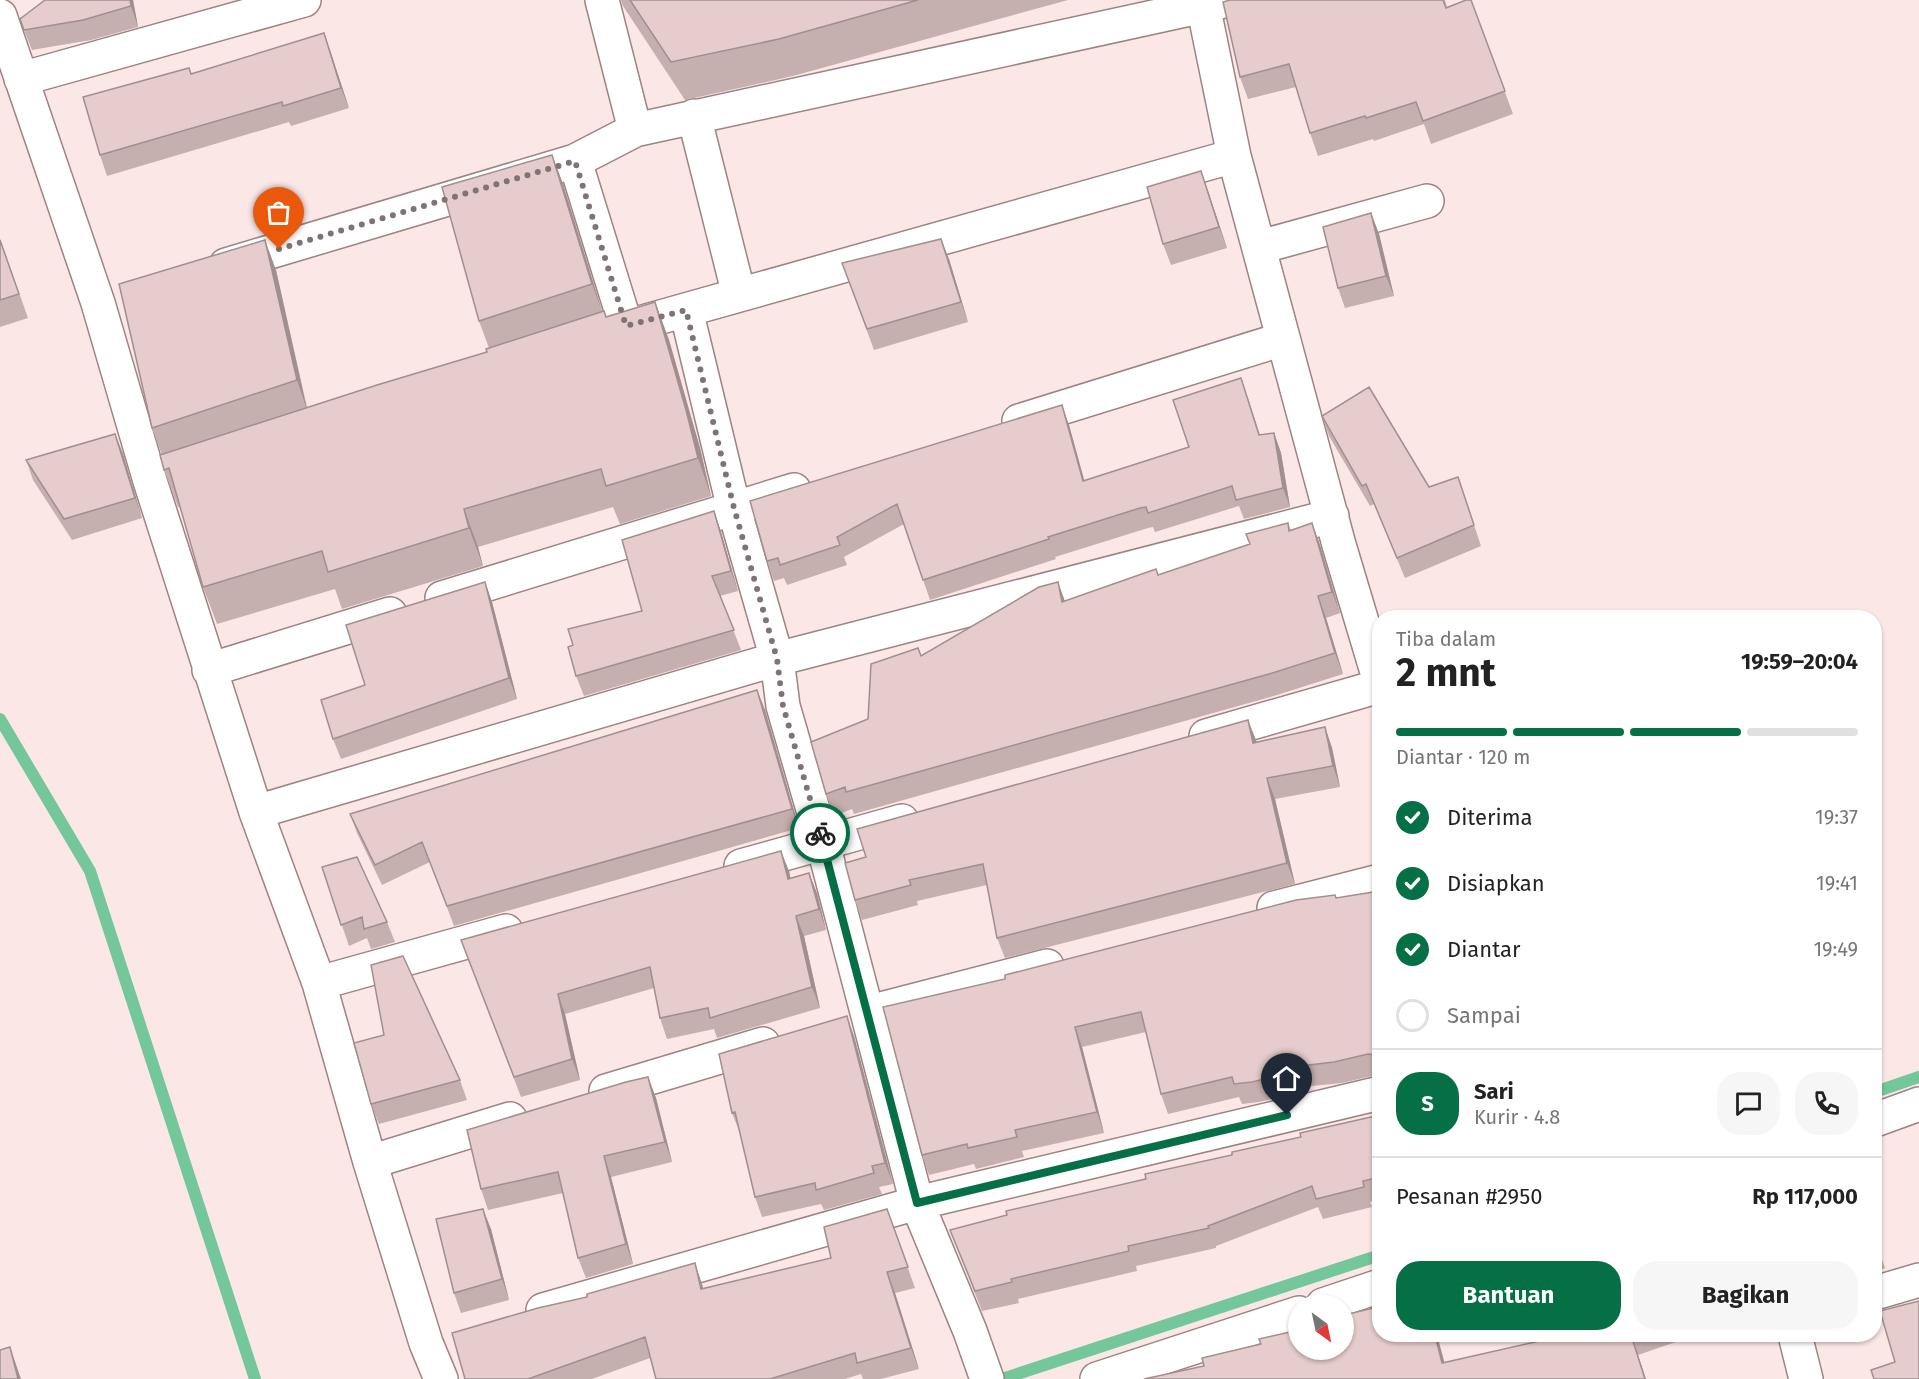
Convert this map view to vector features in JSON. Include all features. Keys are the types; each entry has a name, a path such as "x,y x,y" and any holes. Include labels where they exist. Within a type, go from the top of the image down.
{"street":[{"path":"21,79 304,0"},
{"path":"602,0 635,130"},
{"path":"200,272 575,161 635,130 1211,2 1234,156 1372,654"},
{"path":"0,16 21,79 109,299 161,477 209,670 256,812 319,983 370,1162 426,1343 441,1379"},
{"path":"694,116 739,295"},
{"path":"592,338 626,326 1234,156"},
{"path":"575,161 626,326"},
{"path":"1260,247 1427,201"},
{"path":"686,310 734,508 777,659 783,706 823,843 856,1016 917,1203 970,1331 987,1379"},
{"path":"986,431 1283,339"},
{"path":"209,670 826,480"},
{"path":"256,812 777,659 1332,516"},
{"path":"1175,744 1372,688"},
{"path":"708,875 925,815"},
{"path":"1243,916 1372,883"},
{"path":"319,983 537,923"},
{"path":"856,1016 1072,960"},
{"path":"573,1101 788,1036"},
{"path":"517,1317 917,1203 1372,1095"},
{"path":"1882,1117 1919,1104"},
{"path":"370,1162 539,1111"},
{"path":"1882,1291 1919,1280"},
{"path":"1354,1295 1372,1289"},
{"path":"1097,1379 1288,1317"},
{"path":"426,1343 460,1333"},
{"path":"1796,1342 1803,1378"}],"building":[{"path":"45,0 130,0 131,6 83,20 24,30 20,19"},
{"path":"630,0 918,0 779,39 671,62"},
{"path":"1230,0 1443,0 1446,8 1471,0 1505,91 1423,121 1416,102 1310,133 1289,64 1240,77 1223,2"},
{"path":"324,33 341,88 283,106 282,102 100,155 83,97 189,68 191,74"},
{"path":"552,155 592,284 479,321 442,187"},
{"path":"1201,171 1219,227 1163,244 1147,187"},
{"path":"1371,213 1386,276 1338,288 1323,227"},
{"path":"941,239 961,302 867,329 842,263"},
{"path":"0,240 19,294 0,300"},
{"path":"265,240 297,380 152,428 119,284"},
{"path":"655,302 698,458 606,486 601,469 464,509 469,528 328,572 322,551 203,587 169,468 164,470 160,455 487,352 486,349 604,311 606,317"},
{"path":"1241,378 1259,435 1274,433 1283,488 1236,500 1232,486 1148,513 1146,507 1140,508 923,580 897,504 837,537 840,545 780,565 778,558 767,561 750,501 1062,405 1083,481 1189,447 1173,400"},
{"path":"1369,387 1429,487 1458,477 1474,525 1397,558 1366,484 1362,486 1322,416"},
{"path":"115,434 135,498 64,519 26,460"},
{"path":"714,511 731,571 712,576 734,630 576,676 568,647 573,645 568,629 642,611 622,540"},
{"path":"1288,523 1289,531 1312,523 1332,592 1318,596 1335,653 1269,674 846,792 845,787 826,794 811,742 868,719 871,664 918,648 921,656 1039,587 1058,582 1062,602 1156,569 1158,575 1250,544 1246,534"},
{"path":"485,582 509,678 333,739 321,700 365,685 346,625"},
{"path":"757,690 792,809 447,906 422,842 375,865 350,814"},
{"path":"1248,720 1253,743 1325,727 1333,766 1267,778 1287,863 997,938 983,864 909,880 911,885 855,900 845,863 866,857 857,829"},
{"path":"781,851 788,879 809,873 819,909 796,916 812,987 710,1018 708,1008 660,1018 650,967 558,994 572,1059 514,1077 461,940"},
{"path":"357,857 387,922 364,929 362,917 341,925 322,867"},
{"path":"1372,892 1372,1054 1276,1069 1277,1076 1252,1082 1234,1084 1232,1077 1161,1094 1141,1012 1075,1027 1097,1112 1015,1130 1017,1137 968,1148 967,1144 922,1155 883,1007 1005,979 1005,975 1296,900 1335,895 1336,898"},
{"path":"403,956 460,1080 371,1104 354,1043 384,1035 371,965"},
{"path":"847,1016 885,1163 872,1166 874,1173 816,1190 815,1183 755,1197 719,1054"},
{"path":"648,1077 665,1142 604,1156 626,1244 578,1258 558,1172 481,1189 467,1130"},
{"path":"1372,1117 1372,1179 1363,1181 1364,1187 1316,1199 1312,1186 1208,1226 1209,1228 1128,1246 1129,1251 1011,1279 1012,1282 975,1291 950,1230 1007,1215 1006,1211 1146,1179 1145,1174 1301,1137 1300,1133"},
{"path":"483,1209 502,1279 454,1293 436,1219"},
{"path":"887,1209 908,1267 887,1272 911,1348 857,1363 855,1353 770,1379 656,1379 645,1337 528,1379 465,1379 452,1333 538,1308 587,1297 587,1294 695,1263 701,1289 831,1258 824,1227"},
{"path":"1919,1301 1919,1379 1874,1379 1871,1370 1895,1362 1882,1310"},
{"path":"1372,1308 1372,1342 1437,1342 1442,1363 1535,1342 1633,1342 1645,1379 1144,1379 1204,1366 1202,1358 1261,1344 1259,1339 1288,1332 1288,1360 1354,1360 1354,1313"},
{"path":"10,1347 18,1379 0,1379 0,1350"}],"waterway":[{"path":"0,719 90,871 255,1379"},
{"path":"1882,1090 1919,1077"},
{"path":"1002,1379 1372,1258"}],"way so far":[{"path":"279,249 575,161 626,326 686,310 734,508 777,659 783,706 820,833"}],"route":[{"path":"820,833 917,1203 1287,1115"}]}
